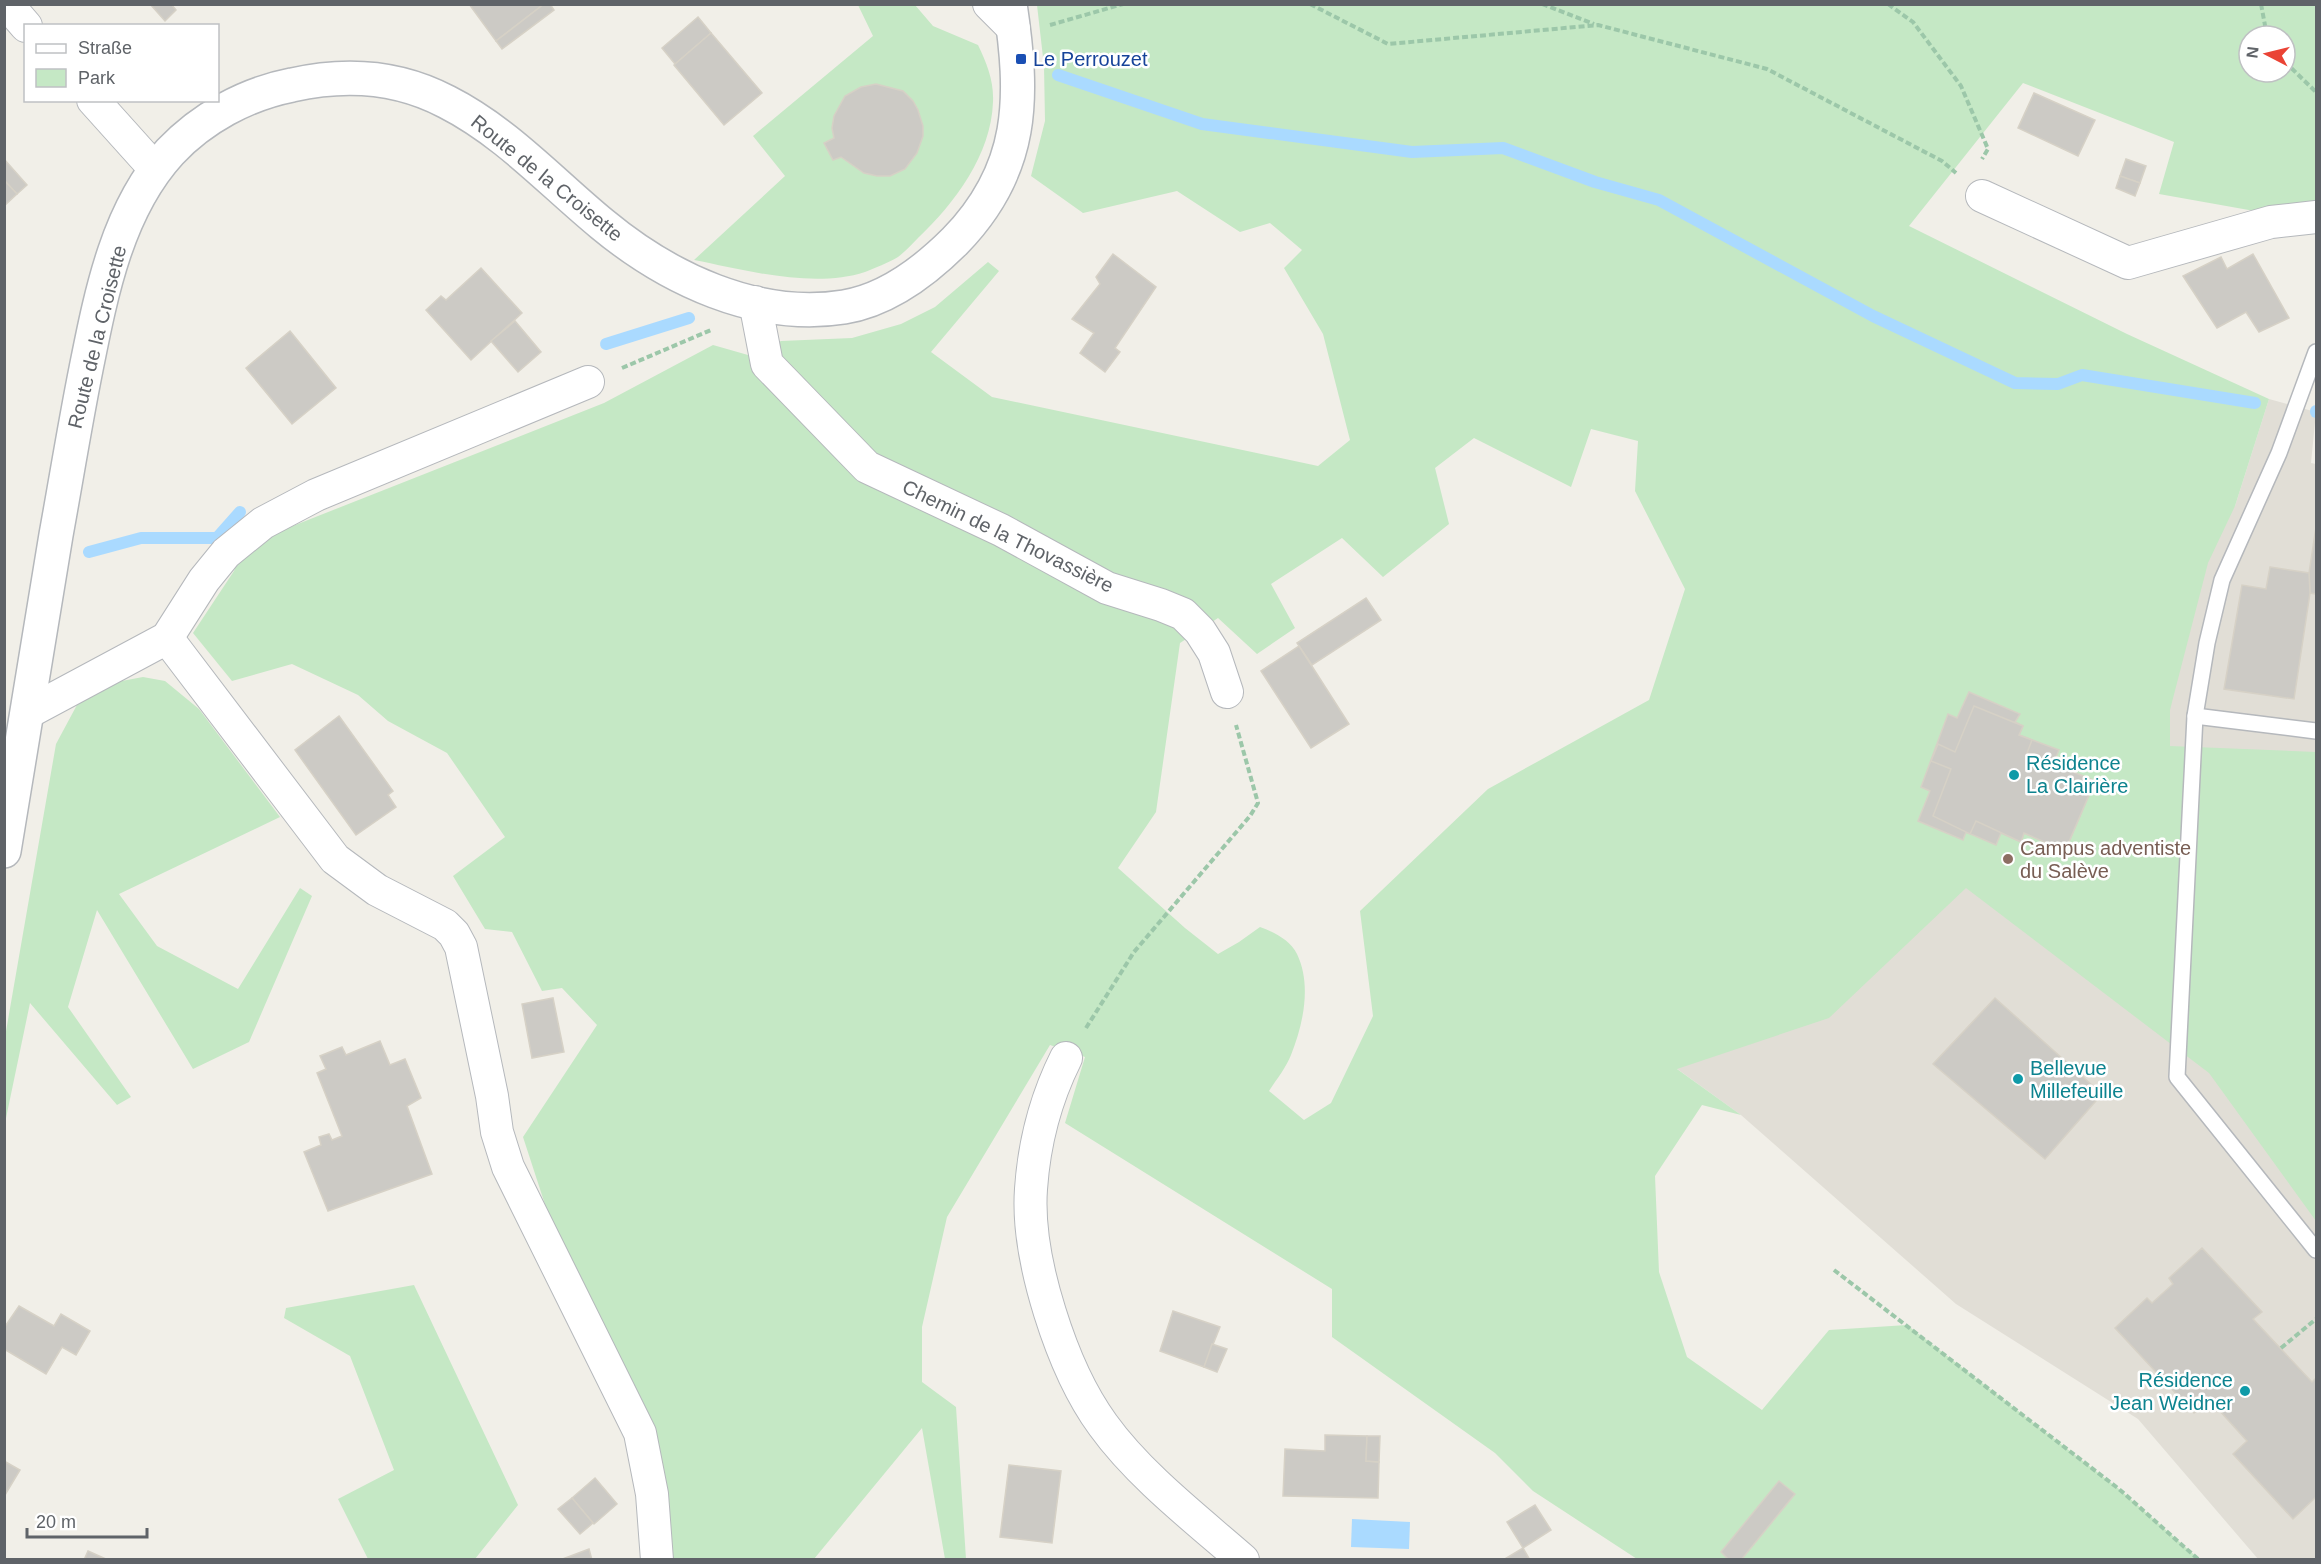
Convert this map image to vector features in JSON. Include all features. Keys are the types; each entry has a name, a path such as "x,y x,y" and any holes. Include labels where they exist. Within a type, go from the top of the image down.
{"street":[{"path":"7,4 24,24"},
{"path":"989,4 1012,23"},
{"name":"Route de la Croisette","path":"4,851 74,431 104,289 130,212 155,169 185,138 215,116 243,100 273,88 340,77 396,82 445,100 476,118 600,223 647,258 672,273 728,296 754,302 791,309 846,307 897,287 917,275 952,244 976,217 1006,168 1011,146 1018,73 1012,23"},
{"path":"95,102 155,169"},
{"path":"1975,189 2128,263 2271,222 2316,217"},
{"name":"Chemin de la Thovassière","path":"754,302 767,364 867,467 1001,530 1107,588 1183,614 1200,631 1214,653 1227,692"},
{"path":"27,713 167,638 204,580 226,553 263,523 316,495 588,382"},
{"path":"167,638 335,859 377,890 445,926 454,934 461,947 492,1096 497,1132 508,1167 640,1433 652,1494 657,1560"},
{"path":"1066,1058 1054,1081 1044,1113 1031,1190 1032,1221 1038,1261 1053,1322 1081,1389 1103,1425 1169,1496 1243,1560"}],"lane":[{"path":"2316,352 2279,453 2222,580 2207,643 2195,716 2176,1077 2316,1250"},
{"path":"2195,716 2316,732"}],"path":[{"path":"1012,23 1123,4"},
{"path":"1310,4 1388,44 1598,25"},
{"path":"1542,4 1598,25 1767,69 1942,161 1975,189 1988,149 1961,86 1913,22 1888,4"},
{"path":"2261,4 2265,24"},
{"path":"2297,74 2316,92"},
{"path":"588,382 705,334 754,302"},
{"path":"1066,1058 1134,952 1250,816 1258,803 1227,692"},
{"path":"1834,1270 2119,1489 2199,1560"},
{"path":"2281,1348 2316,1319"}],"shaded area":[{"name":"Campus adventiste du Salève","path":"2269,399 2316,412 2311,463 2316,464 2316,1559 2258,1559 2138,1419 1956,1304 1741,1115 1572,993 2235,506"}],"green space":[{"path":"858,5 915,5 933,26 978,45 989,73 993,102 986,141 969,177 932,224 903,253 865,272 824,279 801,278 757,273 694,260 785,176 753,136 873,36"},
{"path":"1037,5 2316,5 2316,222 2159,194 2174,142 2023,83 1909,226 2127,334 2269,399 2235,506 2208,563 2170,710 2170,746 2316,752 2316,1221 2209,1073 1966,888 1829,1018 1677,1069 1741,1115 1702,1105 1655,1176 1659,1272 1687,1357 1762,1410 1829,1330 1907,1325 2119,1489 2199,1559 1637,1559 1533,1491 1495,1453 1332,1337 1332,1289 1065,1123 1085,1057 1050,1045 947,1217 922,1327 922,1382 956,1407 966,1559 945,1559 922,1428 814,1559 670,1559 554,1232 523,1137 597,1025 562,988 542,991 512,932 485,929 453,876 505,837 447,753 388,721 358,695 292,664 232,681 193,633 234,571 239,557 275,533 604,403 713,345 748,355 781,341 852,338 901,324 935,307 988,262 999,271 931,352 992,397 1318,466 1350,440 1323,334 1284,268 1302,250 1270,223 1240,232 1177,191 1083,213 1031,176 1045,121 1044,66","holes":["1591,429 1638,441 1635,491 1685,589 1649,700 1488,789 1360,911 1373,1016 1331,1103 1304,1120 1269,1091 1289,1060 1302,1018 1304,979 1302,966 1294,949 1281,937 1260,927 1218,954 1185,928 1118,868 1156,812 1180,643 1218,618 1257,654 1295,628 1271,584 1342,538 1383,577 1449,524 1435,468 1474,438 1571,487"]},
{"path":"143,677 165,681 199,709 280,817 119,894 157,946 238,989 300,888 312,896 249,1042 193,1069 97,910 68,1007 131,1097 117,1105 30,1003 5,1123 5,1037 56,744 78,703 95,686"},
{"path":"414,1285 518,1505 475,1559 368,1559 338,1499 394,1470 350,1356 284,1318 286,1308"}],"water":[{"path":"1352,1519 1410,1522 1409,1549 1351,1547"}],"building":[{"path":"150,4 171,4 176,10 165,21"},
{"path":"469,4 544,4 496,41"},
{"path":"544,4 550,4 554,10 502,49 496,41"},
{"path":"698,17 711,33 675,64 662,48"},
{"path":"711,33 762,93 724,125 674,65"},
{"path":"876,84 903,91 913,101 923,126 923,136 917,153 905,169 890,176 864,173 841,157 833,160 824,143 834,138 832,128 834,116 845,96 861,87"},
{"path":"2034,93 2095,120 2078,156 2018,128"},
{"path":"4,159 27,185 17,194 4,180"},
{"path":"2126,159 2146,166 2140,183 2120,176"},
{"path":"2120,176 2140,183 2135,196 2116,188"},
{"path":"4,180 17,194 4,206"},
{"path":"1113,254 1156,287 1115,348 1120,352 1105,372 1080,353 1094,333 1072,319 1100,284 1096,277"},
{"path":"2253,254 2289,318 2259,332 2246,312 2217,328 2183,276 2221,257 2227,269"},
{"path":"481,268 522,313 471,360 426,310 441,296 446,300"},
{"path":"515,321 541,352 518,372 491,341"},
{"path":"290,331 336,388 292,424 246,368"},
{"path":"2316,527 2316,594 2310,593 2309,573"},
{"path":"2270,567 2309,573 2310,593 2294,699 2224,689 2242,585 2266,589"},
{"path":"1366,598 1381,620 1312,665 1297,643"},
{"path":"1299,646 1349,724 1311,748 1261,671"},
{"name":"Résidence La Clairière","path":"1969,692 2020,714 2015,722 2023,726 2019,735 2059,750 2053,764 2095,781 2065,851 2024,833 2021,842 2001,833 1996,845 1966,832 1963,840 1918,821 1930,791 1921,787 1948,714 1957,718"},
{"name":"Résidence La Clairière","path":"1974,706 2023,726 2019,735 2032,740 2027,753 2095,781 2065,851 2024,833 2021,842 1976,821 1970,834 1933,816 1951,769 1931,761 1938,744 1955,752"},
{"path":"339,716 393,791 388,795 396,807 356,835 295,750"},
{"path":"553,998 564,1052 532,1058 522,1004"},
{"name":"Bellevue Millefeuille","path":"1995,998 2102,1094 2045,1159 1933,1064"},
{"path":"380,1041 390,1065 405,1059 421,1098 407,1106 432,1174 328,1211 304,1152 321,1145 319,1137 329,1134 332,1140 342,1136 317,1073 326,1069 320,1056 342,1047 346,1055"},
{"name":"Résidence Jean Weidner","path":"2202,1248 2262,1312 2253,1319 2312,1382 2316,1378 2316,1497 2293,1519 2233,1454 2247,1441 2209,1399 2194,1413 2115,1328 2147,1298 2152,1303 2173,1284 2169,1278"},
{"path":"19,1306 54,1326 61,1314 90,1331 76,1355 62,1347 46,1374 4,1349 4,1328"},
{"path":"1173,1311 1220,1327 1204,1367 1160,1351"},
{"path":"1212,1344 1227,1349 1217,1372 1204,1367"},
{"path":"1325,1435 1367,1436 1366,1461 1379,1462 1378,1498 1283,1496 1285,1449 1325,1451"},
{"path":"1367,1436 1380,1436 1379,1462 1366,1461"},
{"path":"4,1461 20,1470 5,1495 4,1495"},
{"path":"1009,1465 1061,1471 1052,1543 1000,1537"},
{"path":"595,1478 617,1504 594,1524 572,1498"},
{"path":"1779,1481 1795,1494 1741,1560 1729,1560 1721,1552"},
{"path":"572,1498 593,1523 580,1534 558,1509"},
{"path":"1535,1505 1551,1530 1523,1548 1507,1522"},
{"path":"1523,1548 1530,1560 1503,1560"},
{"path":"589,1549 592,1560 560,1560"},
{"path":"88,1551 108,1560 84,1560"}],"waterway":[{"path":"1058,75 1202,124 1412,152 1503,148 1595,182 1659,200 1873,316 2015,383 2058,384 2082,375 2255,403"},
{"path":"606,344 689,318"},
{"path":"89,552 141,538 217,538 240,512"}],"place":[{"name":"Le Perrouzet","path":"1021,59"},
{"name":"Résidence La Clairière","path":"2014,775"},
{"name":"Campus adventiste du Salève","path":"2008,859"},
{"name":"Bellevue Millefeuille","path":"2018,1079"},
{"name":"Résidence Jean Weidner","path":"2245,1391"}]}
